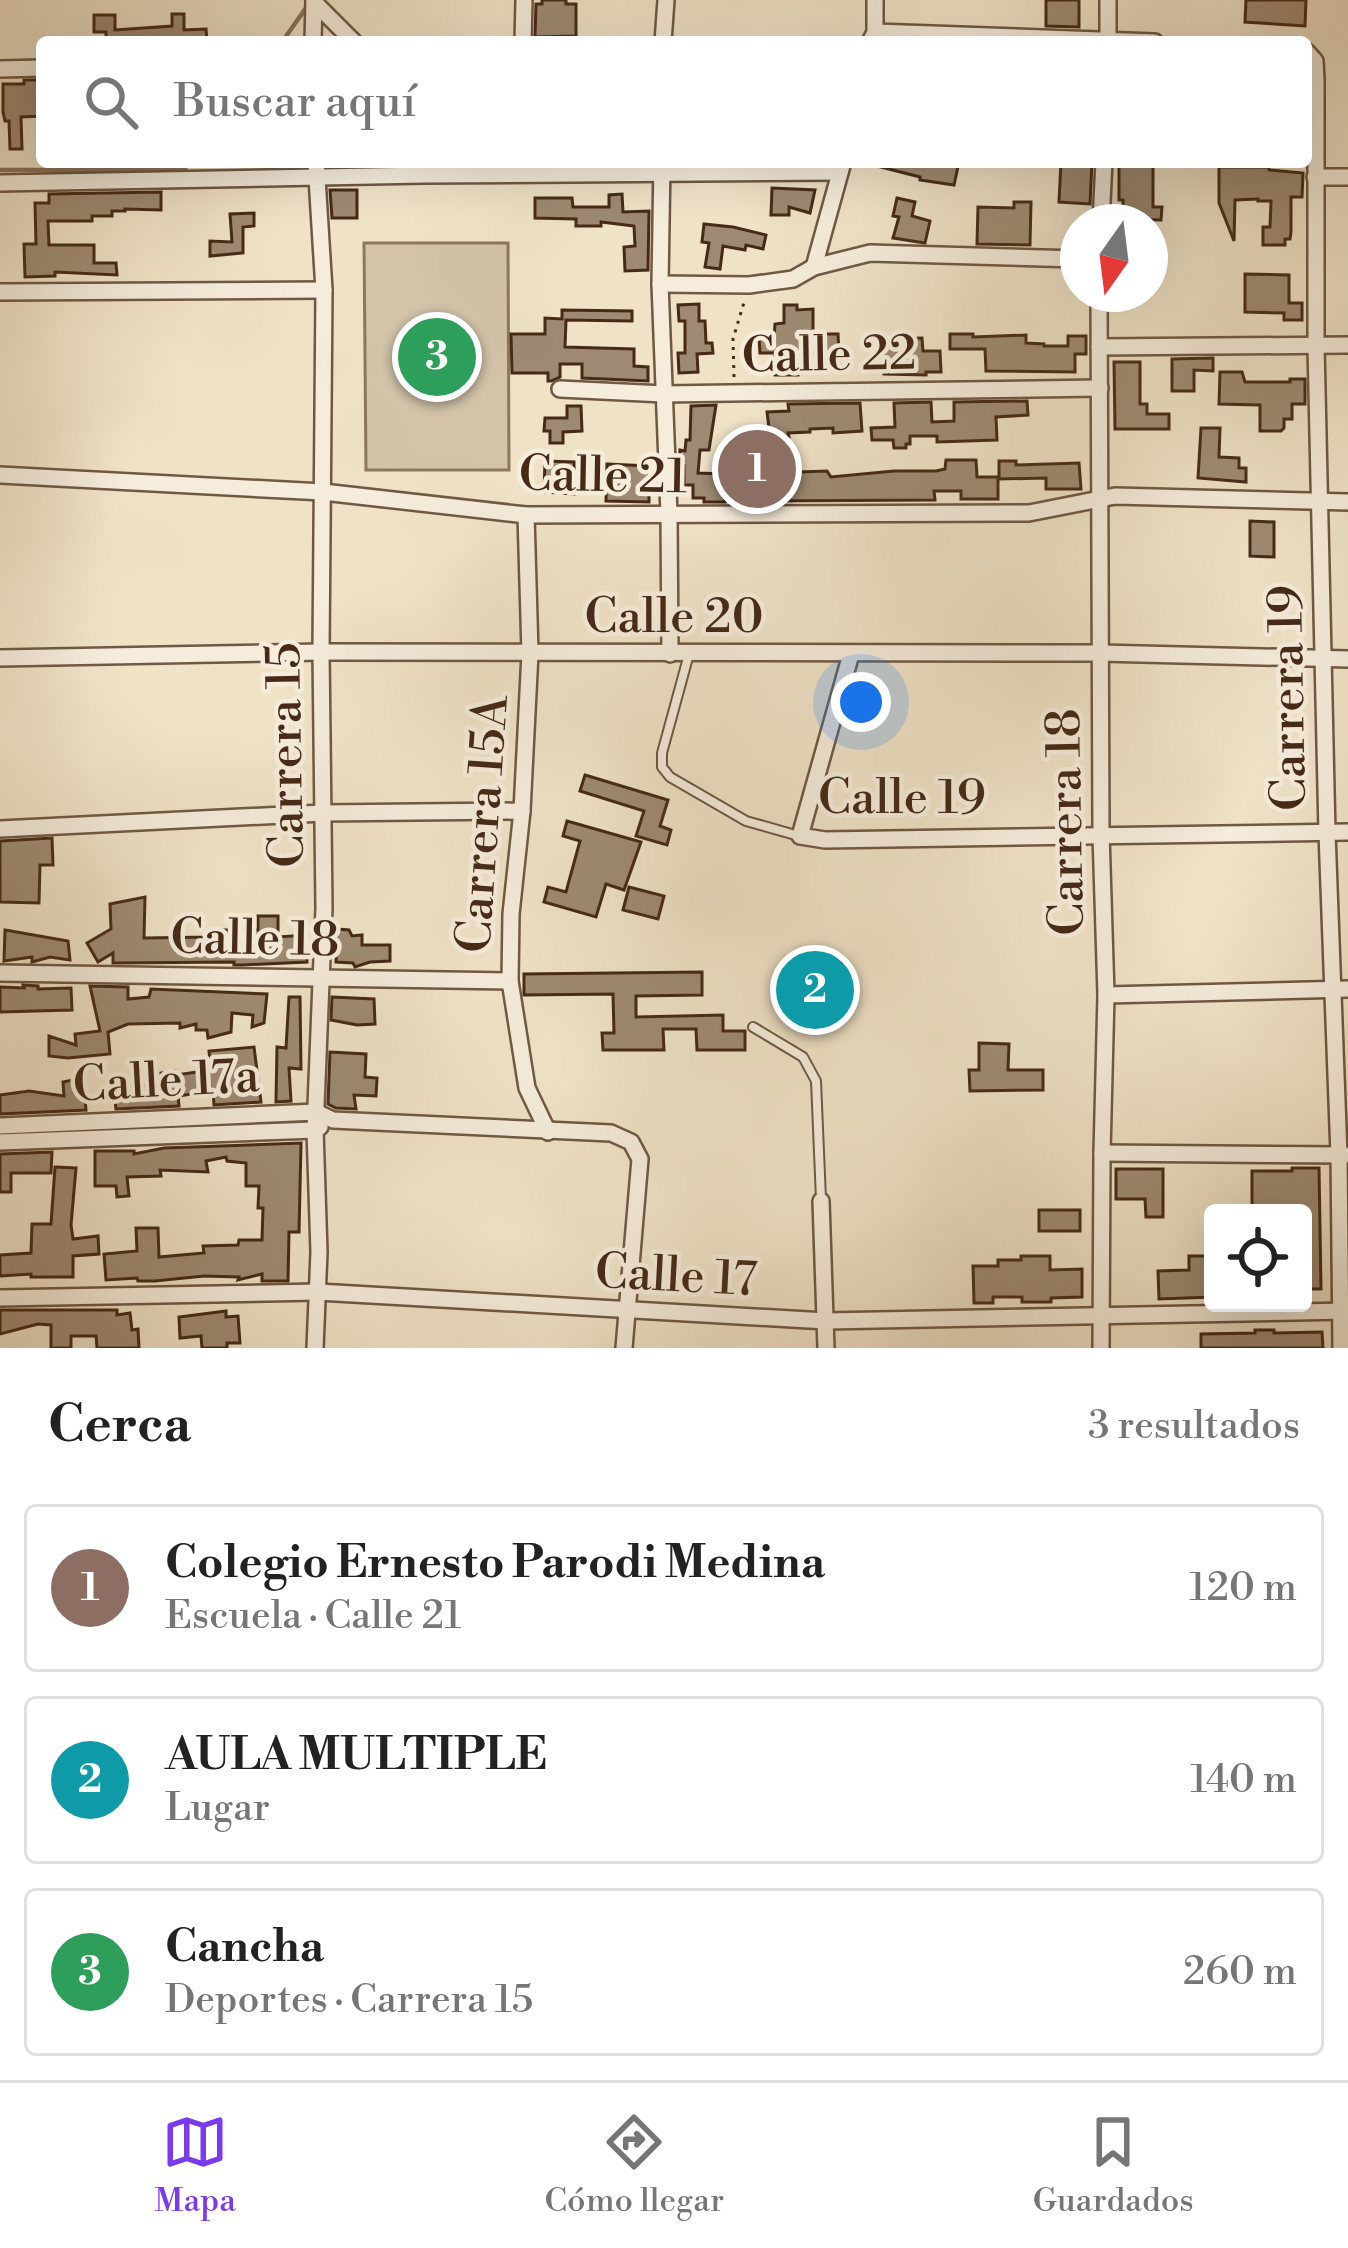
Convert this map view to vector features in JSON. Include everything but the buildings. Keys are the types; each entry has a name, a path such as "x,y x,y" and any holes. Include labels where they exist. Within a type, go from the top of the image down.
{"street":[{"path":"523,36 524,0"},
{"path":"663,36 665,0"},
{"path":"873,36 875,0"},
{"path":"1108,0 1108,36"},
{"path":"313,36 314,1"},
{"path":"314,1 348,36"},
{"name":"Carrera 19","path":"1312,58 1312,116"},
{"path":"0,69 36,68"},
{"name":"Carrera 19","path":"1312,163 1327,832 1341,989 1342,1348"},
{"path":"0,183 317,171 425,175 662,168 660,284 670,654"},
{"path":"814,267 842,168"},
{"path":"1102,204 1104,168"},
{"name":"Carrera 15","path":"316,1348 315,1130 323,976 324,290 317,171"},
{"path":"1315,177 1348,177"},
{"path":"660,284 749,285 793,279 814,267 870,254 1060,259"},
{"path":"0,292 324,290"},
{"name":"Carrera 18","path":"1099,312 1106,995 1101,1348"},
{"path":"1099,347 1348,345"},
{"name":"Calle 22","path":"560,389 734,394 1100,388"},
{"name":"Calle 21","path":"0,475 323,492 526,515 1029,512 1115,496 1348,502"},
{"name":"Carrera 15A","path":"526,515 530,653 510,981 527,1088 548,1132"},
{"name":"Calle 20","path":"0,658 321,652 1100,653 1348,659"},
{"path":"800,836 851,654"},
{"path":"0,829 323,813 522,811"},
{"name":"Calle 19","path":"800,836 826,840 1348,832"},
{"name":"Calle 18","path":"0,974 510,981"},
{"path":"1106,995 1341,989"},
{"name":"Calle 17a","path":"0,1126 316,1112 333,1120 611,1132 631,1142 640,1159 628,1311"},
{"name":"Calle 17a","path":"0,1142 315,1130 333,1120"},
{"path":"1102,1153 1344,1155"},
{"path":"821,1201 826,1348"},
{"name":"Calle 17","path":"0,1298 318,1292 826,1321 1344,1311"},
{"path":"624,1348 628,1311"}],"lane":[{"name":"Calle 19","path":"689,654 662,766 670,777 746,821 800,836"},
{"path":"753,1027 803,1057 816,1082 821,1201"}],"path":[{"path":"734,394 733,339 749,285"}],"shaded area":[{"path":"364,243 508,243 509,470 366,470"}],"waterway":[{"path":"286,36 308,5"},
{"path":"0,170 185,168"}],"place":[{"name":"Cancha","path":"437,357"},
{"name":"Colegio Ernesto Parodi Medina","path":"757,469"},
{"name":"AULA MULTIPLE","path":"815,990"}]}
